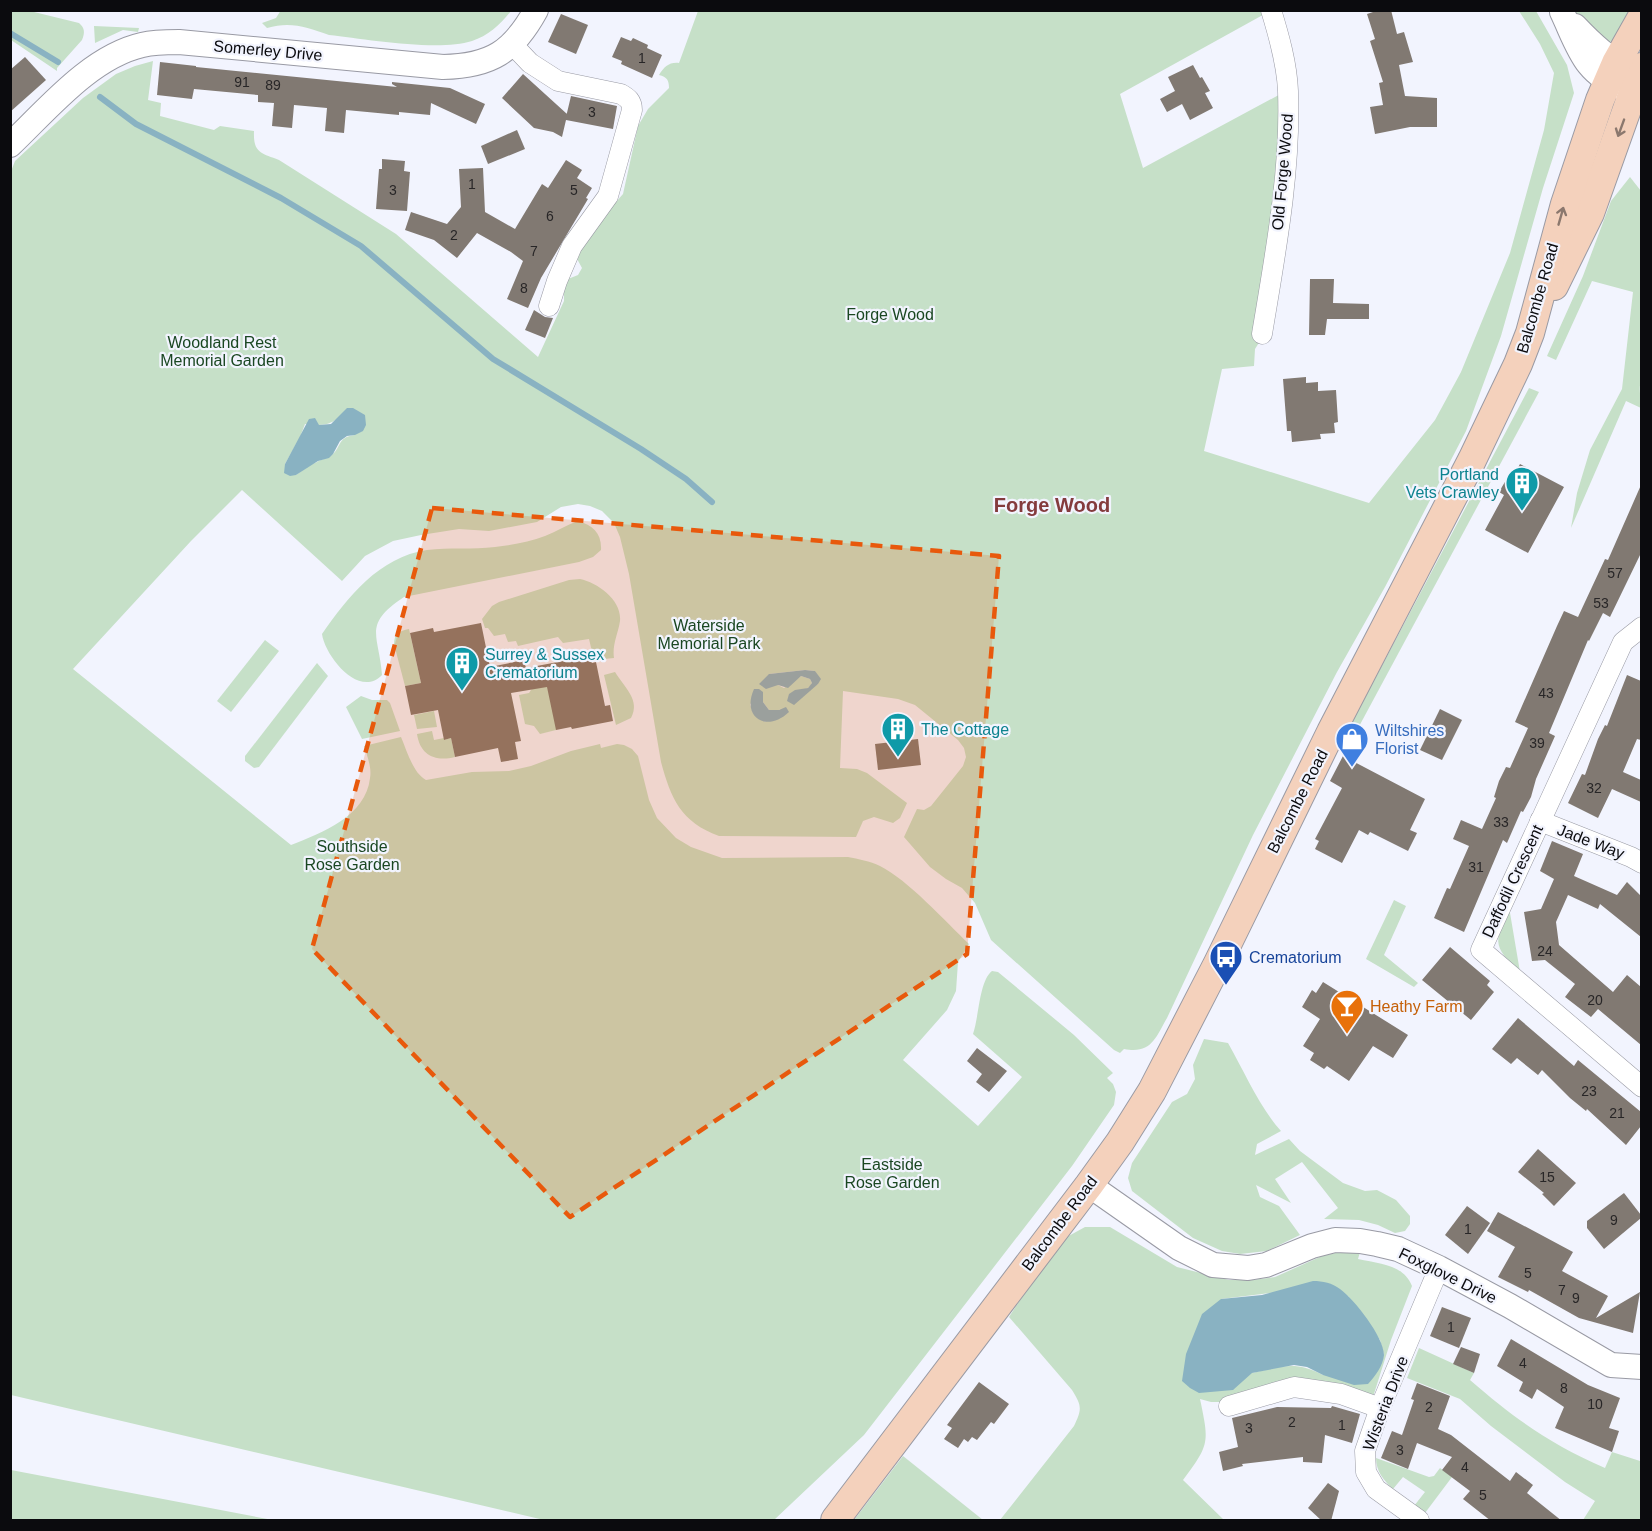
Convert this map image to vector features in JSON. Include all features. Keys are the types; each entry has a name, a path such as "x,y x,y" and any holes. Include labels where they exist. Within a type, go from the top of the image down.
{"main road":[{"name":"Balcombe Road","path":"835,1521 1089,1185 1120,1142 1152,1091 1218,963 1331,732 1472,460 1518,364 1530,333 1565,204 1628,76 1641,17"}],"street":[{"name":"Somerley Drive","path":"10,145 88,71 125,50 141,45 178,42 459,67 489,60 513,45 536,10"},
{"name":"Old Forge Wood","path":"1262,334 1274,260 1286,154 1288,90 1280,36 1271,10"},
{"path":"1562,11 1586,63 1596,75 1628,76"},
{"path":"513,45 530,63 558,81 621,94 632,104 612,185 601,207 572,246 549,306"},
{"name":"Daffodil Crescent","path":"1641,627 1623,642 1481,950 1641,1087"},
{"name":"Jade Way","path":"1540,822 1631,856 1641,863"},
{"name":"Foxglove Drive","path":"1089,1185 1179,1248 1214,1265 1248,1269 1283,1260 1312,1246 1335,1240 1360,1240 1398,1249 1439,1268 1611,1365 1641,1366"},
{"name":"Wisteria Drive","path":"1419,1521 1376,1489 1366,1472 1365,1451 1380,1408 1439,1268"},
{"path":"1229,1406 1294,1386 1341,1394 1380,1408"}],"highlighted area":[{"path":"432,508 999,556 967,954 570,1217 312,949"}],"green space":[{"path":"281,10 511,11 494,29 478,39 458,44 422,45 329,35 306,27 291,25 267,28 262,23 276,18"},
{"path":"10,11 30,11 79,23 84,33 82,40 57,68 57,71 11,40"},
{"name":"Forge Wood","path":"698,11 1270,11 1120,94 1143,168 1288,90 1260,341 1255,349 1254,366 1222,369 1204,451 1369,503 1435,420 1461,372 1510,253 1544,130 1554,73 1540,44 1519,11 1536,11 1567,65 1574,93 1543,188 1501,336 1466,431 1253,835 1167,1018 1146,1047 1133,1050 1124,1049 1120,1053 1114,1050 991,940 975,903 962,888 930,867 904,837 917,809 924,810 931,806 963,766 966,757 964,748 958,740 915,705 898,699 843,691 840,768 857,769 867,773 907,803 900,818 893,823 874,817 863,821 856,837 719,836 695,824 679,808 661,762 629,574 620,537 614,523 602,511 590,506 578,504 561,507 537,522 489,531 459,529 393,541 365,556 342,581 242,490 191,541 73,669 291,845 329,829 351,813 360,803 367,791 370,774 364,746 401,737 414,767 426,780 472,772 509,771 600,744 601,748 617,744 624,745 638,756 649,800 657,818 676,838 691,847 722,858 848,857 872,863 891,872 902,881 969,944 958,962 956,991 947,1010 903,1060 978,1126 1022,1077 973,1034 984,983 992,971 998,972 1074,1035 1113,1073 1107,1078 1113,1084 1116,1092 1114,1105 1072,1166 864,1435 774,1520 544,1520 11,1395 10,174 15,161 83,98 116,74 153,61 148,100 161,103 160,116 214,130 220,126 254,131 255,144 259,151 279,160 396,234 538,357 564,301 564,285 568,279 578,275 582,268 576,257 601,219 623,194 638,126 648,109 669,88 667,79 659,75 672,63 679,63","holes":["338,418 355,435 345,438 329,457 296,475 285,464 305,424 326,424","815,671 818,684 787,701 800,690 810,686 812,683 810,679 801,676 784,688 772,685 769,674","763,696 763,702 769,710 779,710 783,707 765,722 753,713 750,704"]},
{"path":"1573,11 1630,11 1613,40 1608,43 1592,34"},
{"path":"94,26 139,28 138,32 123,30 95,43"},
{"path":"1630,177 1641,191 1641,408 1626,401 1571,528 1577,493 1590,450 1622,389 1633,292 1592,281 1556,360 1547,356 1583,276 1611,201"},
{"path":"1529,388 1539,392 1356,732 1351,729 1351,724"},
{"path":"578,521 592,528 600,539 601,550 593,557 579,562 404,597 391,607 382,615 376,631 382,675 373,681 363,682 344,672 329,653 322,634 354,593 366,581 394,561 427,550 487,548 521,543 545,536"},
{"path":"580,579 594,584 608,594 617,606 620,621 614,644 614,658 594,660 589,639 563,643 558,637 518,646 516,641 508,642 505,634 494,636 488,628 485,628 482,619 492,606 499,602 569,580"},
{"path":"409,629 421,683 405,686 394,641 398,634"},
{"path":"265,640 279,651 231,712 217,701"},
{"path":"317,663 328,676 259,767 254,768 245,761 245,756"},
{"path":"615,672 633,699 634,705 631,718 616,725 604,675"},
{"path":"581,677 556,730 540,734 534,726 525,724 519,695 529,693 533,687"},
{"path":"361,696 372,700 387,700 400,731 362,739 346,707"},
{"path":"434,711 437,727 417,729 414,715"},
{"path":"432,731 434,740 451,738 455,757 435,757 425,752 417,734"},
{"path":"1394,900 1406,906 1384,955 1418,983 1414,987 1366,959"},
{"path":"1509,907 1520,972 1504,955 1498,942"},
{"path":"1204,1039 1228,1043 1259,1100 1281,1131 1257,1144 1255,1155 1289,1139 1300,1151 1343,1183 1365,1191 1377,1190 1396,1200 1410,1216 1410,1224 1405,1231 1395,1233 1359,1220 1324,1219 1338,1208 1302,1162 1275,1179 1291,1203 1256,1185 1260,1197 1279,1206 1300,1235 1267,1251 1240,1254 1222,1251 1193,1238 1132,1191 1128,1178 1132,1163 1172,1102 1187,1094 1195,1079 1193,1065"},
{"path":"1085,1227 1110,1227 1177,1267 1229,1280 1275,1277 1322,1256 1340,1252 1360,1252 1358,1259 1397,1269 1403,1273 1412,1286 1391,1340 1373,1397 1344,1385 1224,1402 1200,1399 1205,1425 1205,1442 1203,1450 1183,1480 1224,1520 1000,1520 1074,1426 1080,1411 1078,1400 1072,1390 1009,1317 1038,1272 1065,1238","holes":["1278,1292 1348,1296 1380,1340 1384,1355 1323,1375 1296,1366 1252,1373 1221,1299"]},
{"path":"1419,1348 1474,1373 1470,1380 1502,1407 1534,1430 1585,1459 1605,1468 1612,1452 1640,1461 1641,1458 1641,1520 1583,1520 1595,1501 1565,1482 1491,1426 1460,1399 1407,1378"},
{"path":"903,1456 983,1520 854,1520"},
{"path":"1376,1458 1429,1477 1434,1476 1440,1468 1452,1477 1425,1513 1414,1506 1425,1492 1403,1477 1393,1489 1381,1475"},
{"path":"11,1470 262,1518 273,1520 11,1520"}],"water":[{"path":"347,408 353,408 365,415 366,425 363,431 340,441 329,458 318,461 296,475 290,476 284,473 285,464 309,419 315,418 319,425 331,424"},
{"path":"815,671 821,679 794,705 787,701 789,694 795,690 808,688 812,683 810,679 801,676 788,688 778,685 766,689 759,684 769,674"},
{"path":"754,689 763,692 763,702 769,710 786,707 789,712 772,721 765,722 758,719 751,708"},
{"path":"1313,1281 1331,1284 1346,1294 1367,1319 1379,1338 1384,1355 1378,1371 1368,1384 1354,1385 1307,1367 1294,1365 1252,1373 1233,1390 1199,1393 1182,1381 1186,1354 1202,1314 1221,1299 1262,1295"}],"building":[{"path":"1379,10 1391,10 1397,34 1404,32 1413,62 1399,65 1405,96 1437,98 1437,127 1410,127 1375,134 1370,107 1383,105 1379,83 1383,82 1370,41 1375,39 1367,14"},
{"path":"561,14 588,25 576,54 548,42"},
{"path":"621,37 631,41 633,38 662,55 652,78 621,64 622,61 612,57"},
{"path":"25,57 46,80 10,112 10,70"},
{"path":"160,62 397,87 392,82 450,88 485,104 476,124 431,103 430,115 399,112 399,115 346,110 344,133 325,131 327,108 294,105 292,128 272,126 274,103 258,102 258,95 194,89 192,99 157,95"},
{"path":"1193,65 1210,91 1205,93 1213,108 1190,120 1182,104 1167,112 1160,99 1175,91 1168,77"},
{"path":"523,74 567,114 571,96 617,106 613,129 566,120 562,137 553,132 534,128 502,98"},
{"path":"517,130 525,149 488,164 481,146"},
{"path":"382,159 405,161 404,171 410,172 407,211 376,209"},
{"path":"566,160 582,170 577,178 592,188 586,198 588,199 541,278 528,308 507,299 523,261 511,252 477,233 457,258 434,240 405,230 411,212 447,224 461,207 459,169 483,168 485,212 515,229 542,184 548,188"},
{"path":"1310,279 1334,279 1333,303 1369,304 1369,319 1327,319 1325,335 1309,335"},
{"path":"534,310 545,317 553,318 545,338 525,330"},
{"path":"1306,377 1306,383 1318,382 1318,391 1336,390 1338,422 1334,423 1335,433 1320,434 1321,439 1292,442 1291,431 1287,431 1283,379"},
{"name":"Portland Vets Crawley","path":"1520,464 1564,487 1528,553 1485,530 1504,495 1499,492 1509,475 1513,477"},
{"path":"1641,485 1641,553 1610,617 1603,613 1588,640 1549,733 1555,736 1536,779 1531,797 1523,812 1521,811 1507,843 1503,840 1464,932 1434,918 1469,846 1453,839 1461,820 1482,829 1496,798 1494,797 1499,781 1506,767 1510,768 1528,728 1515,722 1557,626 1564,611 1578,617 1605,559 1608,560"},
{"name":"Surrey & Sussex Crematorium","path":"481,623 490,667 524,660 526,668 590,656 592,663 596,662 605,706 610,705 613,721 556,730 547,687 511,693 521,741 515,742 518,759 501,762 498,748 455,757 451,738 444,740 438,710 411,715 405,686 421,683 410,633 433,628 434,632"},
{"path":"1627,675 1641,681 1641,740 1637,739 1623,772 1641,780 1641,802 1612,789 1598,818 1568,803 1582,774 1585,775 1598,739 1605,725 1607,726"},
{"path":"1440,709 1462,720 1442,760 1420,750"},
{"name":"The Cottage","path":"918,739 921,765 878,770 875,744"},
{"path":"1343,756 1425,799 1410,830 1417,833 1408,851 1370,832 1368,835 1359,830 1342,863 1315,849 1319,841 1315,839 1342,788 1330,781"},
{"path":"1552,841 1583,854 1574,876 1617,895 1627,882 1641,896 1641,937 1600,904 1598,909 1568,895 1556,922 1559,945 1613,992 1627,975 1641,987 1641,1045 1598,1009 1591,1017 1565,997 1575,984 1545,960 1532,961 1524,912 1541,909 1554,879 1540,871"},
{"path":"1450,947 1490,981 1487,985 1494,992 1471,1020 1422,980"},
{"path":"1323,982 1408,1035 1393,1058 1373,1046 1349,1081 1327,1066 1324,1069 1310,1060 1314,1053 1303,1046 1320,1019 1302,1007 1312,990 1316,993"},
{"path":"1518,1018 1574,1066 1578,1060 1641,1112 1641,1126 1626,1145 1587,1109 1586,1111 1570,1098 1542,1070 1538,1075 1517,1058 1511,1064 1492,1049"},
{"path":"977,1048 1007,1071 989,1092 976,1082 982,1074 967,1061"},
{"path":"1538,1149 1576,1183 1554,1206 1542,1194 1544,1193 1518,1172"},
{"path":"1624,1193 1641,1218 1604,1249 1587,1228 1587,1221"},
{"path":"1467,1206 1490,1223 1468,1254 1445,1235"},
{"path":"1498,1212 1573,1252 1562,1271 1608,1296 1596,1318 1640,1292 1633,1333 1579,1318 1529,1290 1528,1292 1498,1277 1515,1247 1487,1231"},
{"path":"1442,1307 1471,1318 1459,1348 1430,1336"},
{"path":"1511,1339 1588,1385 1620,1398 1609,1428 1619,1431 1612,1452 1555,1428 1564,1407 1537,1389 1532,1399 1519,1391 1523,1382 1497,1366"},
{"path":"1461,1347 1480,1354 1474,1373 1453,1364"},
{"path":"979,1382 1009,1404 994,1424 991,1422 977,1440 972,1437 968,1442 964,1439 958,1448 944,1439 952,1428 947,1425"},
{"path":"1417,1383 1450,1396 1438,1429 1451,1435 1510,1481 1516,1472 1533,1485 1527,1493 1562,1521 1491,1521 1463,1499 1470,1491 1442,1470 1452,1457 1417,1443 1408,1469 1381,1458 1392,1431 1402,1435 1414,1400 1411,1399"},
{"path":"1332,1406 1360,1414 1352,1443 1325,1435 1322,1463 1303,1462 1303,1457 1242,1464 1243,1466 1223,1471 1219,1452 1238,1447 1232,1418 1277,1407 1331,1408"},
{"path":"1328,1483 1339,1491 1331,1521 1322,1521 1308,1508"}],"waterway":[{"path":"10,33 58,62"},
{"path":"100,97 136,124 281,198 361,246 493,359 641,449 686,479 712,502"}],"place":[{"name":"Portland Vets Crawley","path":"1522,512"},
{"name":"Surrey & Sussex Crematorium","path":"462,692"},
{"name":"The Cottage","path":"898,758"},
{"name":"Wiltshires Florist","path":"1352,768"},
{"name":"Crematorium","path":"1226,986"},
{"name":"Heathy Farm","path":"1347,1035"}],"district":[{"name":"Forge Wood","path":"1052,505"}],"park label":[{"name":"Woodland Rest Memorial Garden","path":"222,351"},
{"name":"Waterside Memorial Park","path":"709,634"},
{"name":"Southside Rose Garden","path":"352,855"},
{"name":"Eastside Rose Garden","path":"892,1173"}]}
